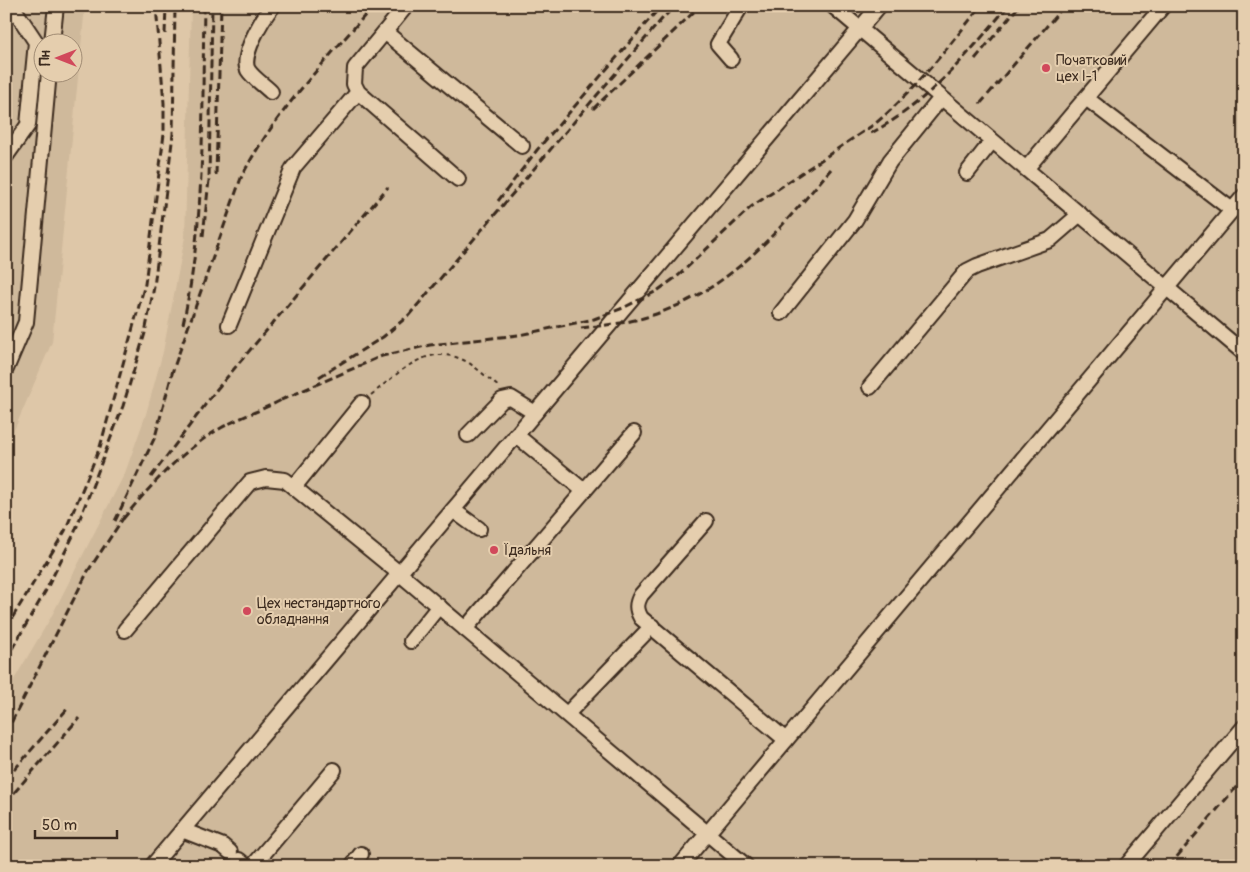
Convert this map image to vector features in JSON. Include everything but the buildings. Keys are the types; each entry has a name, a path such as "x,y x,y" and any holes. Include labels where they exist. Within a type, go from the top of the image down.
{"lane":[{"path":"6,156 28,125 36,42 12,6"},
{"path":"53,32 56,6"},
{"path":"260,6 260,22 246,62 248,70 271,92"},
{"path":"260,22 273,6"},
{"path":"406,6 355,68 354,84 358,92 458,179"},
{"path":"731,58 718,44 741,6"},
{"path":"833,6 1244,353"},
{"path":"152,866 879,6"},
{"path":"1026,169 1163,6"},
{"path":"385,32 522,146"},
{"path":"7,365 26,322 49,82"},
{"path":"229,325 293,168 358,92"},
{"path":"780,313 855,220 890,161 940,98"},
{"path":"1086,98 1232,210"},
{"path":"967,173 992,141"},
{"path":"680,866 1244,196"},
{"path":"870,387 967,271 1050,240 1080,214"},
{"path":"468,435 502,400 511,398 535,413"},
{"path":"294,487 362,403"},
{"path":"465,629 634,433"},
{"path":"516,435 584,491"},
{"path":"125,630 250,482 266,478 285,480 400,573 746,866"},
{"path":"453,510 479,530"},
{"path":"706,521 641,594 637,610 641,618 786,740"},
{"path":"411,640 439,606"},
{"path":"567,714 652,626"},
{"path":"1126,866 1244,727"},
{"path":"253,866 334,770"},
{"path":"182,830 223,846 238,859"},
{"path":"352,866 361,854"}],"path":[{"path":"362,403 397,374 428,355 455,357 470,364 511,398"}],"shaded area":[{"path":"6,6 85,6 82,37 82,32 32,32 32,82 78,82 52,342 6,449"},
{"path":"191,6 1244,6 1244,866 6,866 6,693 50,619 125,473 146,414 163,352 185,237"}],"railway":[{"path":"6,628 65,531 100,447 145,284 164,134 164,103 156,6"},
{"path":"165,34 166,6"},
{"path":"6,659 45,592 74,534 123,406 145,333 154,287 173,134 175,6"},
{"path":"183,324 196,245 199,205 203,125 204,6"},
{"path":"203,236 209,180 212,6"},
{"path":"216,175 221,6"},
{"path":"115,521 155,437 173,370 241,178 254,154 284,110 373,6"},
{"path":"498,201 537,150 661,6"},
{"path":"319,377 383,337 409,315 675,6"},
{"path":"593,109 700,6"},
{"path":"281,400 382,356 430,345 519,335 594,319 623,308 657,291 679,275 751,207 876,123 891,110 944,52 981,6"},
{"path":"871,133 911,108 929,92 978,42 1008,6"},
{"path":"975,59 1019,6"},
{"path":"980,104 1064,6"},
{"path":"581,328 644,318 681,304 707,290 752,255 773,235 831,169"},
{"path":"151,477 217,389 388,187"},
{"path":"123,519 168,469 206,437 287,397"},
{"path":"6,733 88,571 126,514"},
{"path":"6,779 68,708"},
{"path":"6,802 79,718"},
{"path":"1169,866 1244,778"}],"place":[{"name":"Початковий цех І-1","path":"1046,68"},
{"name":"Їдальня","path":"494,550"},
{"name":"Цех нестандартного обладнання","path":"247,611"}]}
